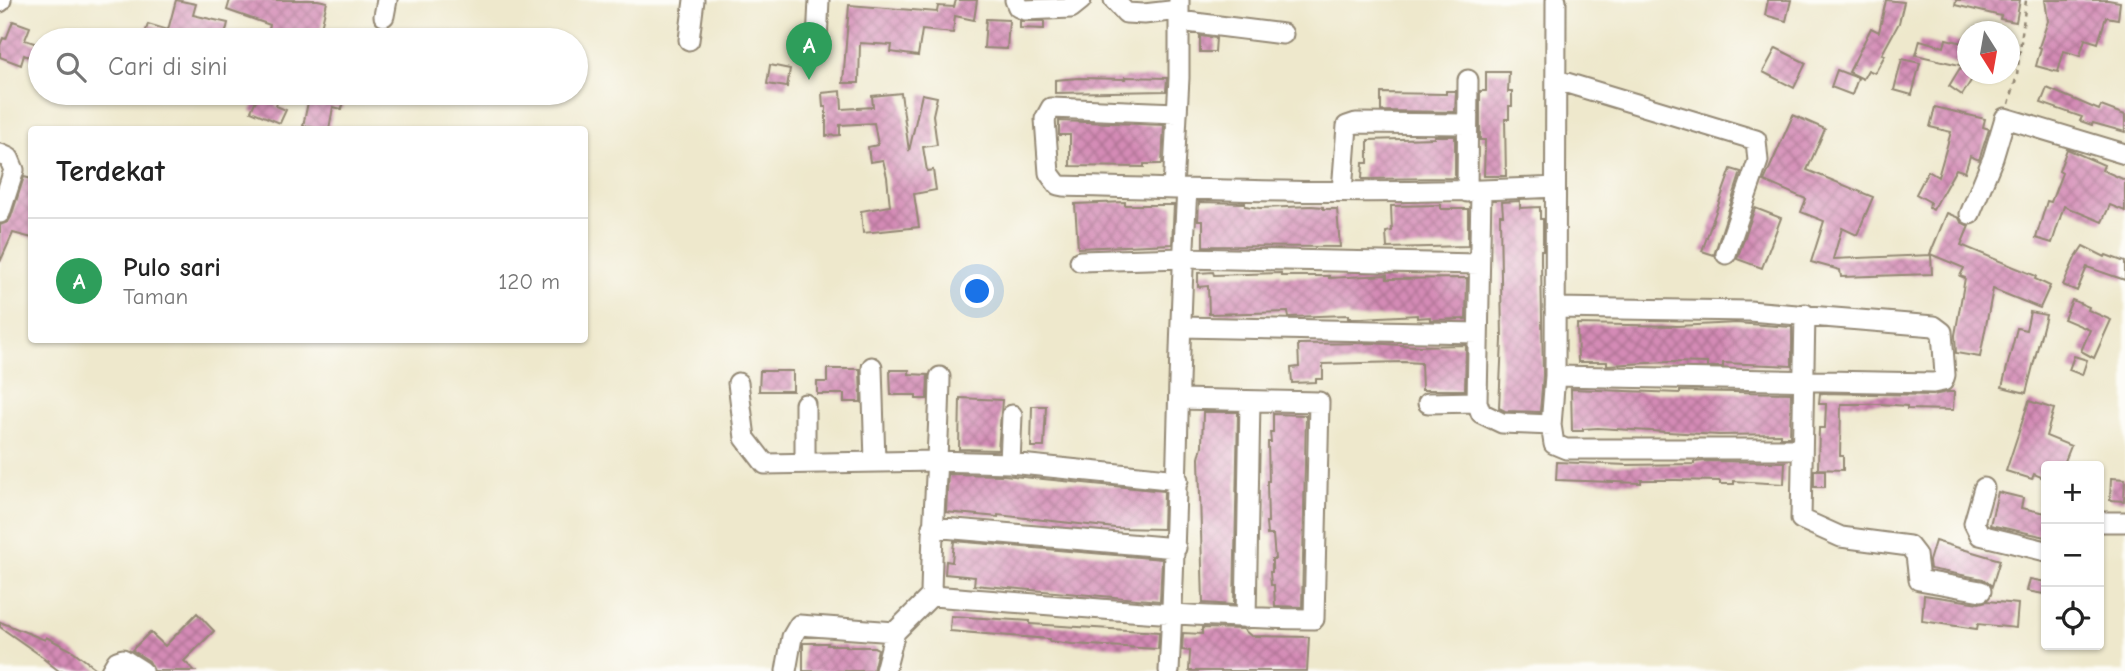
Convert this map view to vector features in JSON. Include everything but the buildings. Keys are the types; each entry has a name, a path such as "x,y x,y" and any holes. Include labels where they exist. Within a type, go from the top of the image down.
{"street":[{"path":"689,40 694,0"},
{"path":"817,41 819,0"},
{"path":"1015,0 1018,7 1025,10 1071,8 1081,0"},
{"path":"1114,0 1126,13 1179,10 1283,34"},
{"path":"1556,0 1555,376 1551,425 1553,444 1566,449 1801,449"},
{"path":"1169,671 1180,399 1182,258 1177,113 1179,10"},
{"path":"1468,80 1467,124 1479,264 1477,402 1481,413 1502,423 1551,425"},
{"path":"1557,80 1756,140 1758,161 1726,254"},
{"path":"1177,113 1051,108 1045,119 1049,173 1058,185 1180,190 1474,192 1555,187"},
{"path":"1970,214 1993,158 2005,118 2125,154"},
{"path":"1342,191 1347,126 1356,123 1467,124"},
{"path":"0,154 9,158 14,170 0,213"},
{"path":"1080,261 1182,258 1479,264"},
{"path":"1555,308 1749,311 1938,328 1942,332 1945,375 1943,381 1933,383 1555,376"},
{"path":"1805,314 1801,519 1841,537 1909,546 1916,555 1919,580 1981,591"},
{"path":"1181,327 1478,333"},
{"path":"872,367 875,461"},
{"path":"885,671 895,632 931,596 940,377"},
{"path":"738,383 745,438 765,464 875,461 1010,463 1178,480"},
{"path":"931,596 1172,614 1314,619 1319,402 1180,399"},
{"path":"1246,618 1250,401"},
{"path":"1427,402 1477,402"},
{"path":"805,404 805,463"},
{"path":"1010,463 1012,415"},
{"path":"1984,488 1974,523 1980,536 2041,550"},
{"path":"2104,522 2125,522"},
{"path":"932,527 1176,548"},
{"path":"786,671 792,637 799,625 895,632"},
{"path":"111,671 117,661 124,659 142,671"}],"path":[{"path":"2005,118 2017,75 2026,0"}],"place":[{"name":"Pulo sari","path":"809,80"}]}
